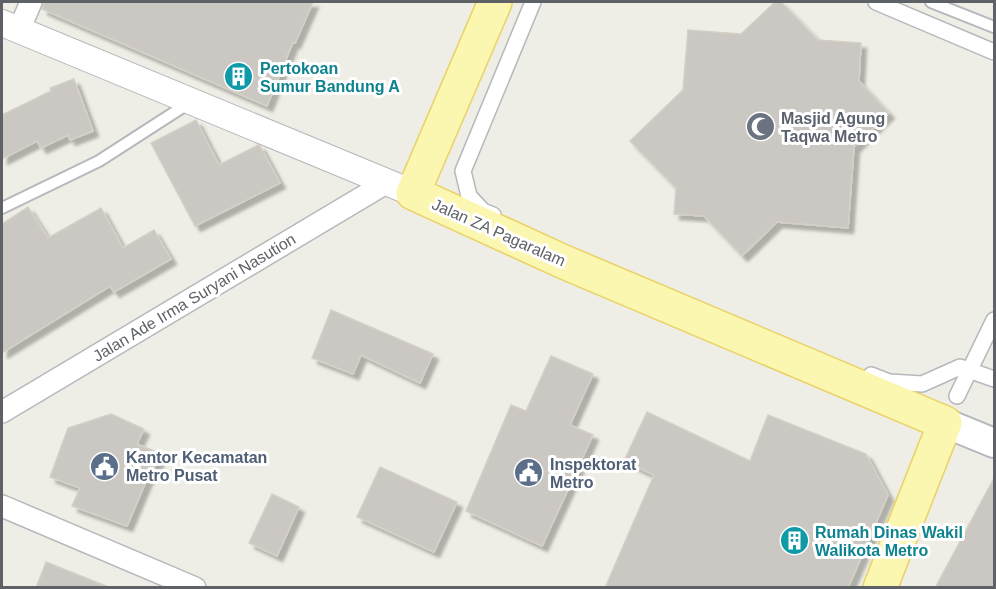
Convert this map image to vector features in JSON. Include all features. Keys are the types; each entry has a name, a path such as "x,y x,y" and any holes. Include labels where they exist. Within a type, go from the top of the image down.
{"main road":[{"path":"399,188 495,2"},
{"name":"Jalan ZA Pagaralam","path":"399,188 564,262 951,409 994,443"},
{"path":"880,588 951,409"}],"street":[{"path":"10,26 31,2"},
{"path":"533,2 463,171 469,196 483,211 546,238"},
{"path":"876,2 994,52"},
{"name":"Jalan ZA Pagaralam","path":"10,26 399,188"},
{"name":"Jalan Ade Irma Suryani Nasution","path":"2,412 399,188"},
{"path":"951,409 994,320"},
{"path":"856,368 889,382 922,384 960,367 994,379"},
{"path":"2,506 195,588"}],"lane":[{"path":"931,2 994,27"},
{"path":"2,208 99,161 192,101"}],"building":[{"name":"Pertokoan Sumur Bandung A","path":"44,2 313,2 295,43 293,42 267,106 42,9"},
{"name":"Masjid Agung Taqwa Metro","path":"775,2 781,2 818,40 861,43 859,81 889,113 854,147 848,228 777,222 742,256 704,216 674,214 676,188 630,141 683,90 688,30 741,34"},
{"path":"74,79 93,131 70,140 68,135 41,148 37,141 2,159 2,115 51,91 50,88"},
{"path":"196,120 219,165 258,145 280,183 195,226 151,143"},
{"path":"28,207 48,238 101,208 123,248 154,230 171,259 114,292 110,286 2,353 2,224"},
{"path":"331,310 433,354 420,383 361,355 353,374 312,358"},
{"name":"Inspektorat Metro","path":"551,356 593,374 570,425 593,435 542,546 466,511 511,405 526,411"},
{"path":"647,412 750,461 768,415 866,454 888,495 848,588 605,588 654,475 624,461"},
{"name":"Kantor Kecamatan Metro Pusat","path":"111,414 144,429 137,444 162,454 147,479 127,526 72,506 80,488 50,477 68,428"},
{"path":"380,467 457,502 434,552 357,517"},
{"path":"994,478 994,588 935,588"},
{"path":"272,494 299,507 277,556 249,543"},
{"path":"46,562 106,586 106,588 36,588"}],"place":[{"name":"Pertokoan Sumur Bandung A","path":"239,77"},
{"name":"Masjid Agung Taqwa Metro","path":"760,127"},
{"name":"Kantor Kecamatan Metro Pusat","path":"105,466"},
{"name":"Inspektorat Metro","path":"529,473"},
{"name":"Rumah Dinas Wakil Walikota Metro","path":"794,541"}]}
